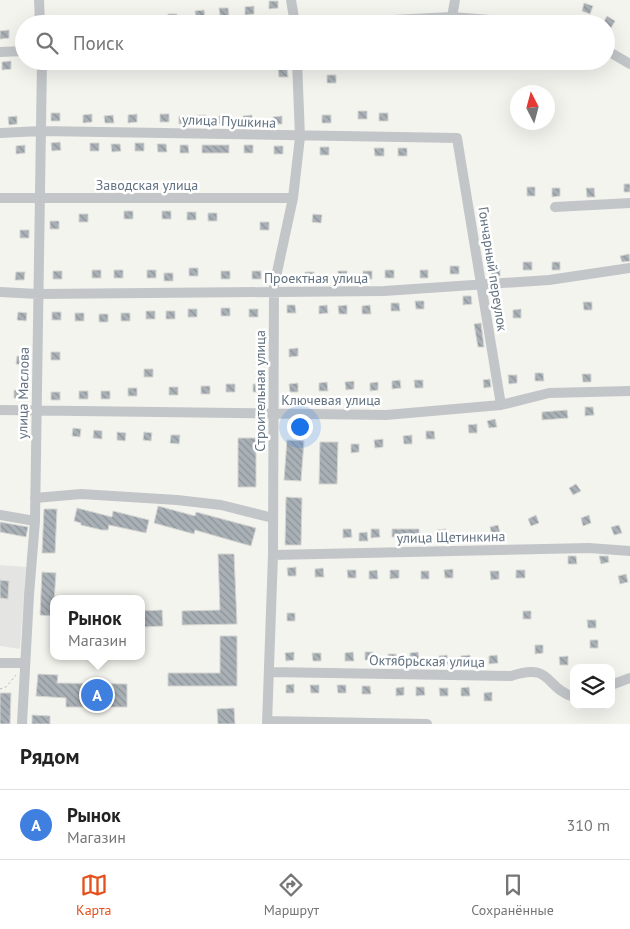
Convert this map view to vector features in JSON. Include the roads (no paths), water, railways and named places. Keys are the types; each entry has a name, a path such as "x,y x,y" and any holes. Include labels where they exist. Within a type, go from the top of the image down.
{"street":[{"path":"39,0 40,15"},
{"path":"291,0 294,15"},
{"path":"452,15 455,0"},
{"path":"0,52 15,51"},
{"path":"615,55 630,64"},
{"name":"улица Маслова","path":"22,724 35,521 42,70"},
{"name":"Строительная улица","path":"267,723 273,555 274,292 293,198 300,137 297,70"},
{"name":"улица Пушкина","path":"0,133 42,131 300,137 458,138"},
{"name":"Гончарный переулок","path":"458,138 501,405"},
{"name":"Заводская улица","path":"0,198 293,198"},
{"path":"554,207 630,203"},
{"name":"Проектная улица","path":"0,292 38,294 384,291 483,286 549,280 630,268"},
{"name":"Ключевая улица","path":"0,410 37,412 386,415 501,405 549,393 630,391"},
{"path":"35,498 80,494 177,500 221,504 273,518"},
{"path":"0,515 35,521"},
{"name":"улица Щетинкина","path":"273,555 589,548 630,551"},
{"path":"0,663 25,663"},
{"name":"Октябрьская улица","path":"270,672 511,676 524,671 538,671 563,692 570,695"},
{"path":"615,684 630,678"},
{"path":"267,723 427,724"}],"place":[{"name":"Рынок","path":"97,695"}]}
